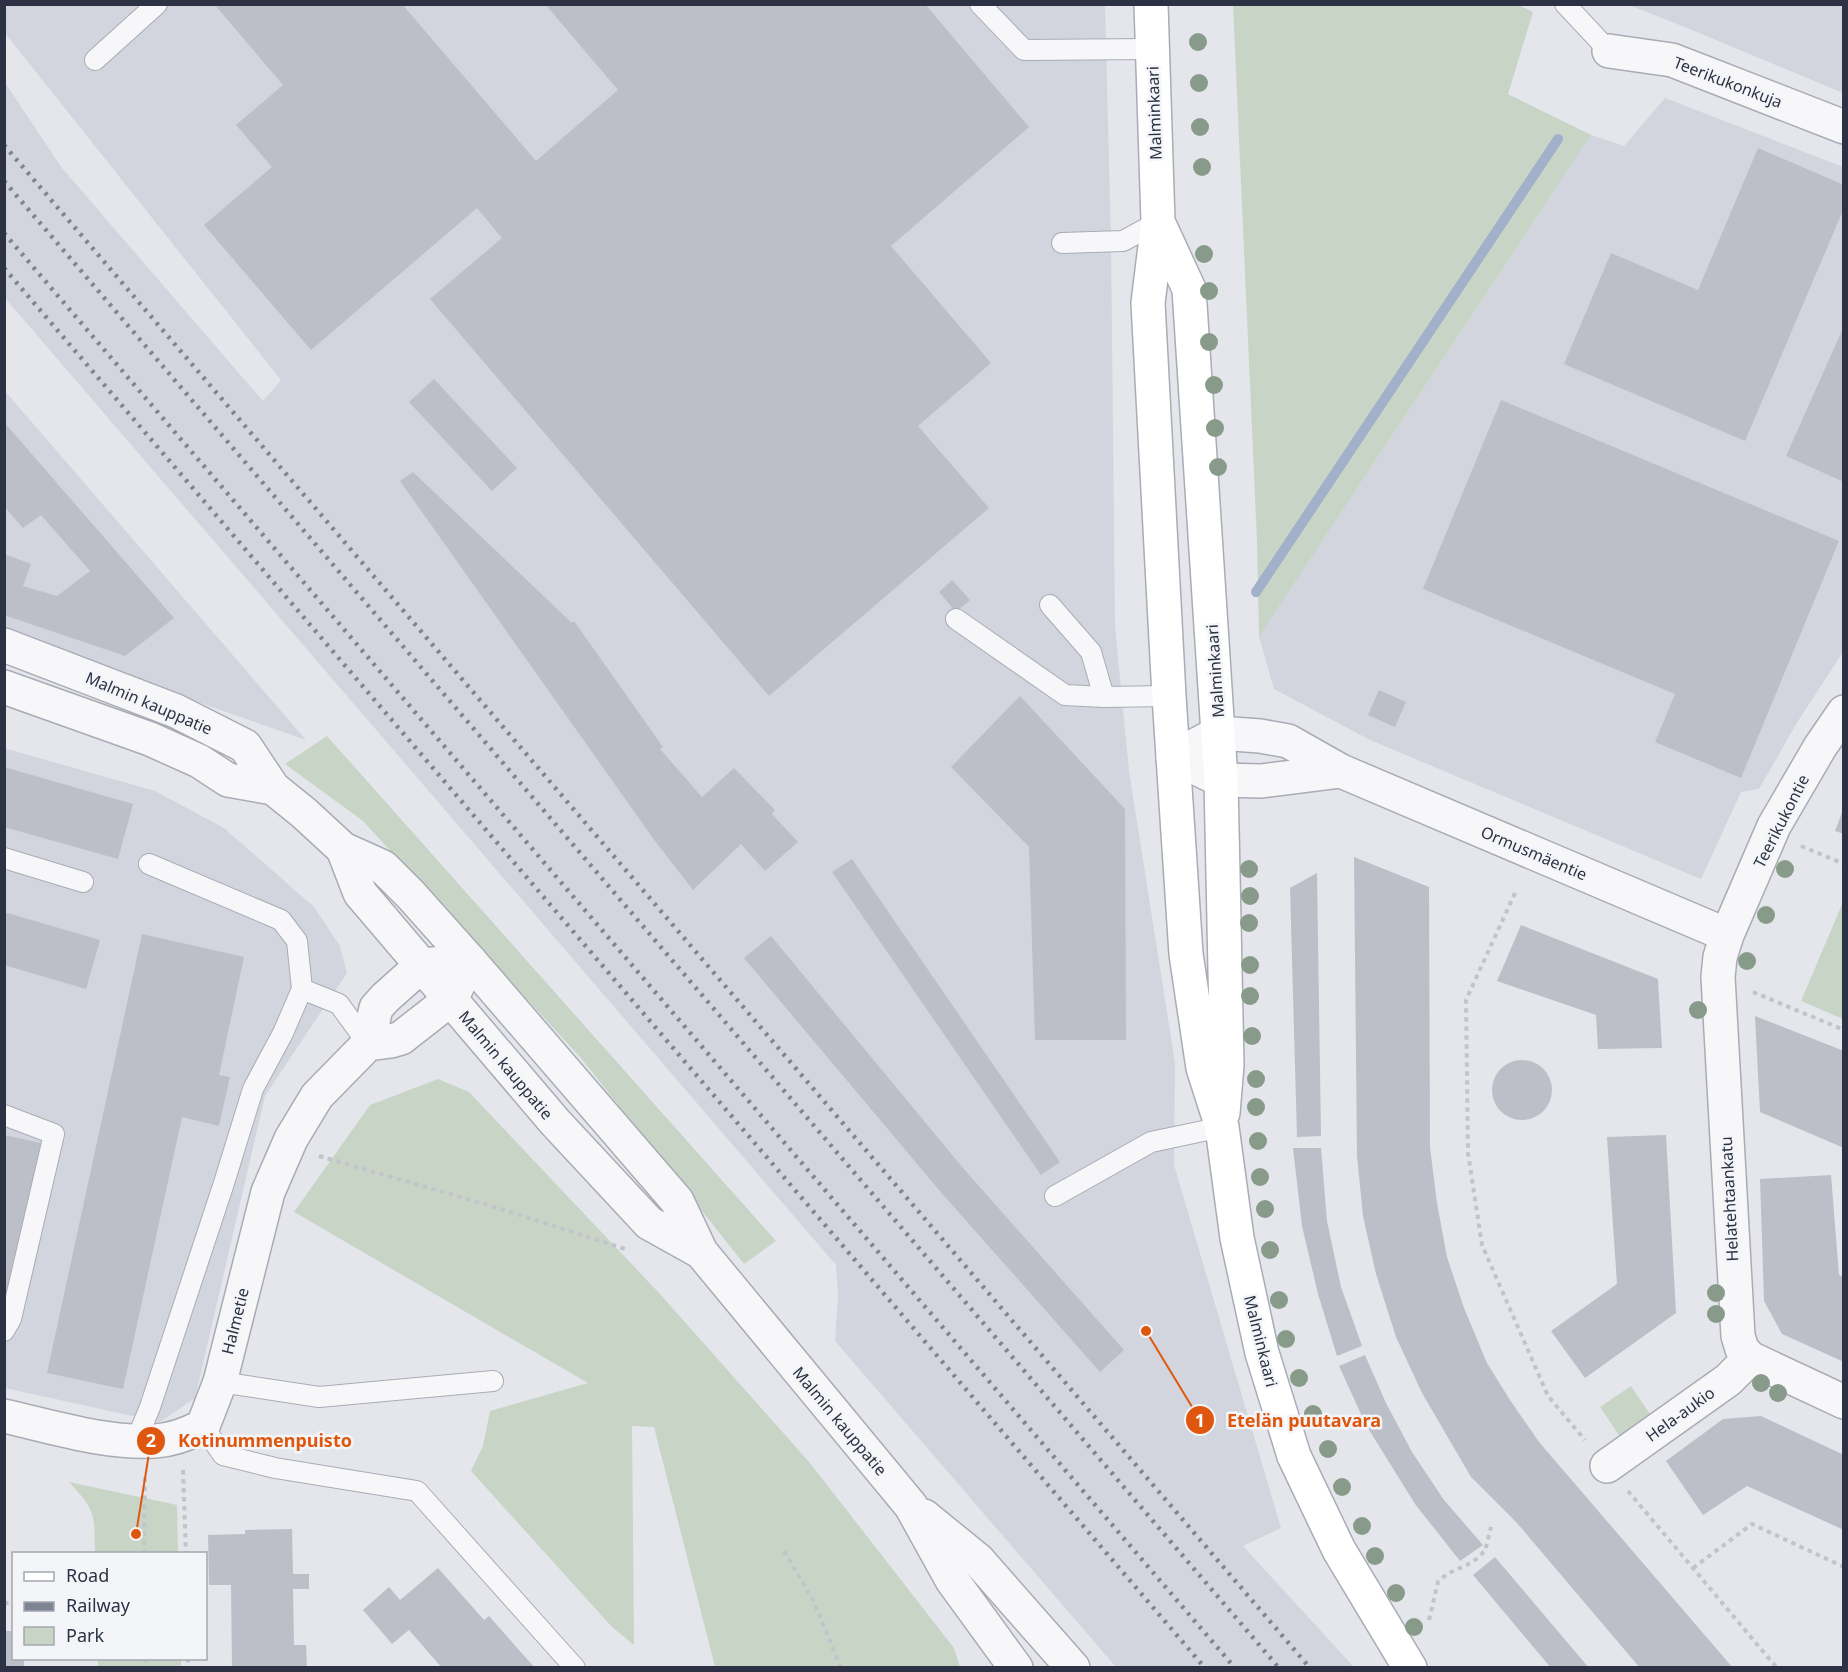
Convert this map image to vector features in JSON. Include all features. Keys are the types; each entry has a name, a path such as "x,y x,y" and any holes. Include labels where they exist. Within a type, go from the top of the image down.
{"main road":[{"name":"Malminkaari","path":"1151,4 1158,222 1148,303 1169,696 1186,954 1203,1068 1222,1127 1237,1238 1262,1353 1294,1456 1339,1550 1410,1668"},
{"name":"Malminkaari","path":"1158,222 1189,289 1221,780 1227,1065 1222,1127"}],"street":[{"name":"Teerikukonkuja","path":"1609,51 1672,60 1844,126"},
{"name":"Malmin kauppatie","path":"4,645 176,711 245,746 273,788 343,849 383,867 470,961 677,1202 701,1252 911,1506 952,1580 1007,1664"},
{"name":"Malmin kauppatie","path":"4,687 150,739 199,761 228,780 273,788"},
{"name":"Teerikukontie","path":"1727,935 1774,826 1844,712"},
{"path":"1173,757 1219,733"},
{"name":"Ormusmäentie","path":"1219,733 1288,741 1341,771 1727,935"},
{"path":"1173,757 1221,780 1261,781 1341,771"},
{"name":"Malmin kauppatie","path":"343,849 360,893 555,1122 649,1223 701,1252"},
{"name":"Helatehtaankatu","path":"1727,935 1720,957 1718,977 1738,1336 1742,1348 1750,1358"},
{"path":"470,961 451,999 401,1038 368,1044 376,1008 422,965 470,961"},
{"name":"Halmetie","path":"203,1426 220,1382 268,1192 286,1149 317,1096 368,1044"},
{"path":"1750,1358 1844,1402"},
{"name":"Hela-aukio","path":"1607,1466 1728,1380 1750,1358"},
{"path":"4,1416 107,1438 146,1441 187,1434 203,1426"},
{"name":"Malmin kauppatie","path":"911,1506 978,1560 1073,1668"},
{"path":"1007,1664 1042,1631"}],"lane":[{"path":"95,60 157,4"},
{"path":"980,4 1024,50 1151,49"},
{"path":"1566,4 1609,51"},
{"path":"1062,243 1124,241 1158,222"},
{"path":"1050,605 1090,652 1104,697"},
{"path":"956,619 1065,695 1169,696"},
{"path":"4,858 83,882"},
{"path":"146,1441 150,1407 253,1089 284,1034 302,989 297,941 281,920 149,864"},
{"path":"302,989 339,1004 368,1044"},
{"path":"4,1114 54,1134 11,1319 4,1331"},
{"path":"1055,1196 1151,1142 1222,1127"},
{"path":"220,1382 319,1397 493,1381"},
{"path":"203,1426 223,1455 275,1468 417,1491 575,1668"}],"path":[{"path":"1801,845 1844,864"},
{"path":"1515,893 1466,1000 1468,1154 1482,1245 1548,1396 1777,1668"},
{"path":"1718,977 1844,1030"},
{"path":"312,1154 498,1208 626,1250"},
{"path":"144,1552 146,1441"},
{"path":"183,1469 186,1552"},
{"path":"1693,1568 1752,1524 1844,1567"},
{"path":"1429,1620 1438,1582 1447,1574 1473,1562 1485,1551 1491,1527"},
{"path":"784,1551 813,1600 841,1668"}],"shaded area":[{"path":"5,5 1105,5 1111,241 1115,626 1129,771 1175,1063 1174,1165 1281,1528 1243,1546 1354,1667 1116,1667 835,1341 838,1294 836,1265 5,298 4,81 62,168 263,401 281,380 5,33"},
{"path":"1629,5 1843,5 1843,93 1687,28"},
{"path":"1665,98 1843,167 1843,652 1798,721 1759,789 1741,792 1701,879 1370,740 1274,689 1259,637 1591,135 1624,146"},
{"path":"5,391 306,740 5,634"},
{"path":"4,748 155,791 224,828 314,907 340,946 347,973 265,1096 195,1398 160,1422 5,1388"}],"green space":[{"path":"1233,5 1518,5 1533,12 1508,94 1591,135 1259,637 1257,541"},
{"path":"327,736 776,1241 744,1264 581,1058 363,821 285,764"},
{"path":"1843,902 1843,1019 1801,1001"},
{"path":"438,1079 469,1092 660,1294 810,1463 954,1648 960,1667 715,1667 654,1427 632,1426 634,1645 612,1627 471,1471 483,1446 490,1411 588,1383 294,1212 370,1105"},
{"path":"1631,1386 1652,1417 1621,1438 1600,1407"},
{"path":"69,1482 177,1505 178,1552 95,1552 94,1521 85,1500"},
{"path":"98,1660 181,1660 181,1667 98,1667"}],"building":[{"path":"214,4 402,4 536,161 618,90 545,4 925,4 1029,127 891,246 991,363 918,426 989,508 769,696 430,299 502,238 477,208 311,350 204,225 272,167 236,125 283,85"},
{"path":"1758,148 1844,185 1844,208 1745,441 1564,364 1611,253 1698,290"},
{"path":"1844,326 1844,482 1786,456"},
{"path":"434,379 517,468 492,491 409,402"},
{"path":"1501,400 1839,541 1741,778 1655,742 1675,694 1423,589"},
{"path":"4,422 174,618 125,656 4,615 4,554 31,564 23,586 57,596 90,571 41,515 23,528 4,506"},
{"path":"413,472 572,623 574,621 663,747 660,749 702,797 734,768 775,810 772,814 798,842 765,871 741,844 693,890 655,841 400,481"},
{"path":"952,580 970,600 956,612 939,592"},
{"path":"1379,690 1406,702 1395,727 1368,715"},
{"path":"1020,696 1125,809 1126,1040 1035,1040 1029,847 951,767"},
{"path":"4,767 133,804 118,859 4,827"},
{"path":"1844,810 1844,834 1835,831"},
{"path":"1354,857 1429,887 1430,1147 1447,1257 1464,1308 1487,1363 1539,1442 1733,1668 1640,1668 1517,1523 1471,1477 1422,1393 1396,1337 1376,1274 1363,1216 1357,1156"},
{"path":"852,859 1060,1162 1041,1175 832,872"},
{"path":"1317,873 1321,1136 1297,1137 1290,888"},
{"path":"4,912 100,940 86,989 4,965"},
{"path":"1521,925 1658,979 1662,1048 1598,1049 1596,1015 1497,981"},
{"path":"142,934 244,957 219,1075 230,1077 219,1126 182,1117 123,1389 47,1373"},
{"path":"771,936 963,1168 1124,1350 1100,1372 939,1190 744,958"},
{"path":"1755,1016 1844,1051 1844,1148 1760,1112"},
{"path":"1522,1060 1539,1065 1547,1073 1552,1090 1547,1107 1539,1115 1522,1120 1505,1115 1497,1107 1492,1090 1497,1073 1505,1065"},
{"path":"4,1135 41,1143 7,1291 4,1290"},
{"path":"1666,1135 1676,1313 1585,1378 1551,1331 1617,1284 1607,1137"},
{"path":"1293,1148 1321,1148 1327,1221 1341,1287 1362,1346 1337,1356 1318,1294 1302,1226"},
{"path":"1831,1175 1839,1275 1844,1277 1844,1362 1782,1334 1764,1301 1760,1179"},
{"path":"1365,1355 1386,1403 1412,1452 1444,1500 1483,1545 1460,1561 1415,1504 1366,1425 1339,1366"},
{"path":"1761,1416 1844,1455 1844,1530 1747,1486 1703,1515 1666,1461 1723,1419"},
{"path":"292,1529 293,1574 309,1574 309,1589 293,1589 294,1645 306,1645 307,1668 232,1668 231,1585 209,1585 208,1535 245,1534 245,1530"},
{"path":"1495,1557 1589,1668 1551,1668 1473,1575"},
{"path":"438,1568 484,1620 489,1616 535,1668 442,1668 409,1630 392,1644 363,1610 389,1587 400,1600"},
{"path":"4,1631 12,1631 12,1660 24,1660 24,1668 4,1668"}],"waterway":[{"path":"1256,592 1558,139"}],"railway":[{"path":"4,145 1310,1668"},
{"path":"4,181 1279,1668"},
{"path":"4,233 1235,1668"},
{"path":"4,268 1205,1668"}],"place":[{"name":"Etelän puutavara","path":"1146,1331"},
{"name":"Kotinummenpuisto","path":"136,1534"}]}
